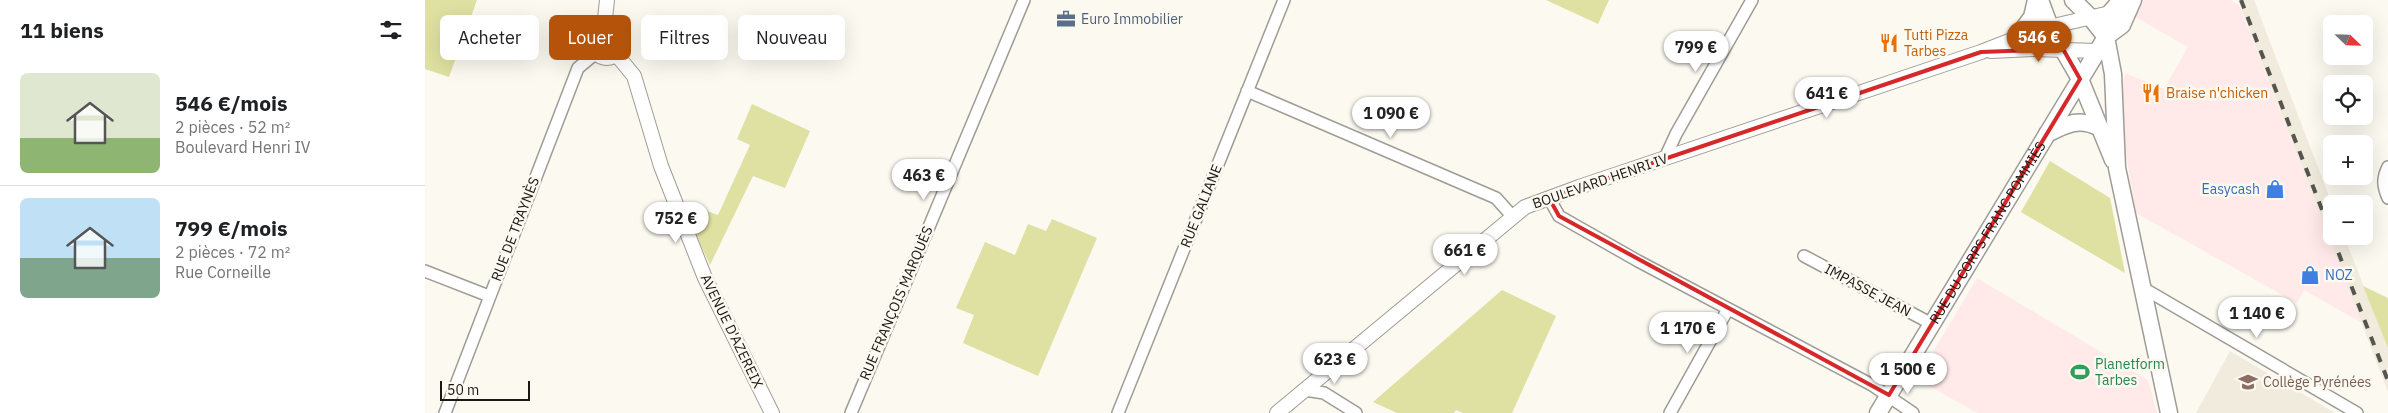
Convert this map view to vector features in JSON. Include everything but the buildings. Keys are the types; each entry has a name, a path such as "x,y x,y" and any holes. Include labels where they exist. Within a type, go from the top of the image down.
{"main road":[{"path":"2038,0 2050,27 2080,79 2117,168"},
{"path":"2017,36 2033,17 2038,0"},
{"path":"2073,0 2091,18 2113,74 2117,168 2169,413"},
{"path":"2110,13 2121,0"},
{"name":"RUE DU CORPS FRANC POMMIÈS","path":"1878,413 2102,44 2122,26 2133,0"},
{"name":"RUE DU CORPS FRANC POMMIÈS","path":"2102,44 2110,13"},
{"path":"2047,134 2079,121 2100,128"}],"street":[{"path":"605,15 607,0"},
{"name":"RUE FRANÇOIS MARQUÈS","path":"851,413 1024,0"},
{"name":"RUE GALIANE","path":"1119,413 1284,0"},
{"path":"1665,158 1676,134 1752,0"},
{"name":"BOULEVARD HENRI IV","path":"1277,413 1525,207 1981,52 2017,36 2110,13"},
{"name":"BOULEVARD HENRI IV","path":"1981,52 2033,48 2063,49 2102,44"},
{"name":"RUE DE TRAYNÈS","path":"445,413 578,68 588,60"},
{"name":"AVENUE D'AZEREIX","path":"622,60 633,76 661,166 705,278 772,413"},
{"path":"1247,91 1496,198 1513,218"},
{"path":"2388,167 2384,174 2383,186 2388,198"},
{"path":"1549,198 1559,216 1637,261 1889,394 1897,403 1913,413"},
{"name":"IMPASSE JEAN","path":"1804,256 1932,324"},
{"path":"425,271 489,296"},
{"path":"2143,288 2357,413"},
{"path":"1670,413 1728,309"},
{"path":"1305,390 1324,393 1356,413"}],"highlighted area":[{"path":"2063,49 2080,79 1889,395 1559,216 1549,198 1981,52"}],"shaded area":[{"path":"2144,0 2231,0 2239,5 2323,222 2323,245 2332,245 2362,323 2304,290 2297,303 2136,213 2122,131 2120,99 2125,73 2164,89 2188,47 2135,17"},
{"path":"2238,0 2254,0 2323,180 2323,185 2325,185 2329,195 2323,195 2323,222"},
{"path":"2332,245 2348,245 2388,348 2388,392"},
{"path":"1977,278 2148,380 2157,413 1977,413 1917,379"},
{"name":"Collège Pyrénées","path":"2230,351 2335,413 2196,413"}],"green space":[{"path":"425,0 477,0 472,15 440,15 440,60 455,60 449,77 425,69"},
{"path":"1546,0 1609,0 1598,24"},
{"path":"752,104 810,131 785,188 753,176 710,265 691,224 698,208 718,215 750,145 737,139"},
{"path":"2050,161 2110,198 2125,273 2021,212"},
{"path":"1052,219 1097,238 1038,376 963,343 974,315 956,308 985,242 1015,255 1028,224 1046,231"},
{"path":"2363,286 2388,298 2388,348"},
{"path":"1502,290 1556,316 1512,413 1463,413 1456,410 1454,413 1397,413 1373,402"}],"railway":[{"path":"2241,0 2323,212"},
{"path":"2335,245 2388,381"}],"place":[{"name":"Euro Immobilier","path":"1066,19"},
{"name":"Tutti Pizza Tarbes","path":"1889,43"},
{"name":"Braise n'chicken","path":"2151,93"},
{"name":"Easycash","path":"2275,189"},
{"name":"NOZ","path":"2310,275"},
{"name":"Planetform Tarbes","path":"2080,372"},
{"name":"Collège Pyrénées","path":"2248,382"}]}
